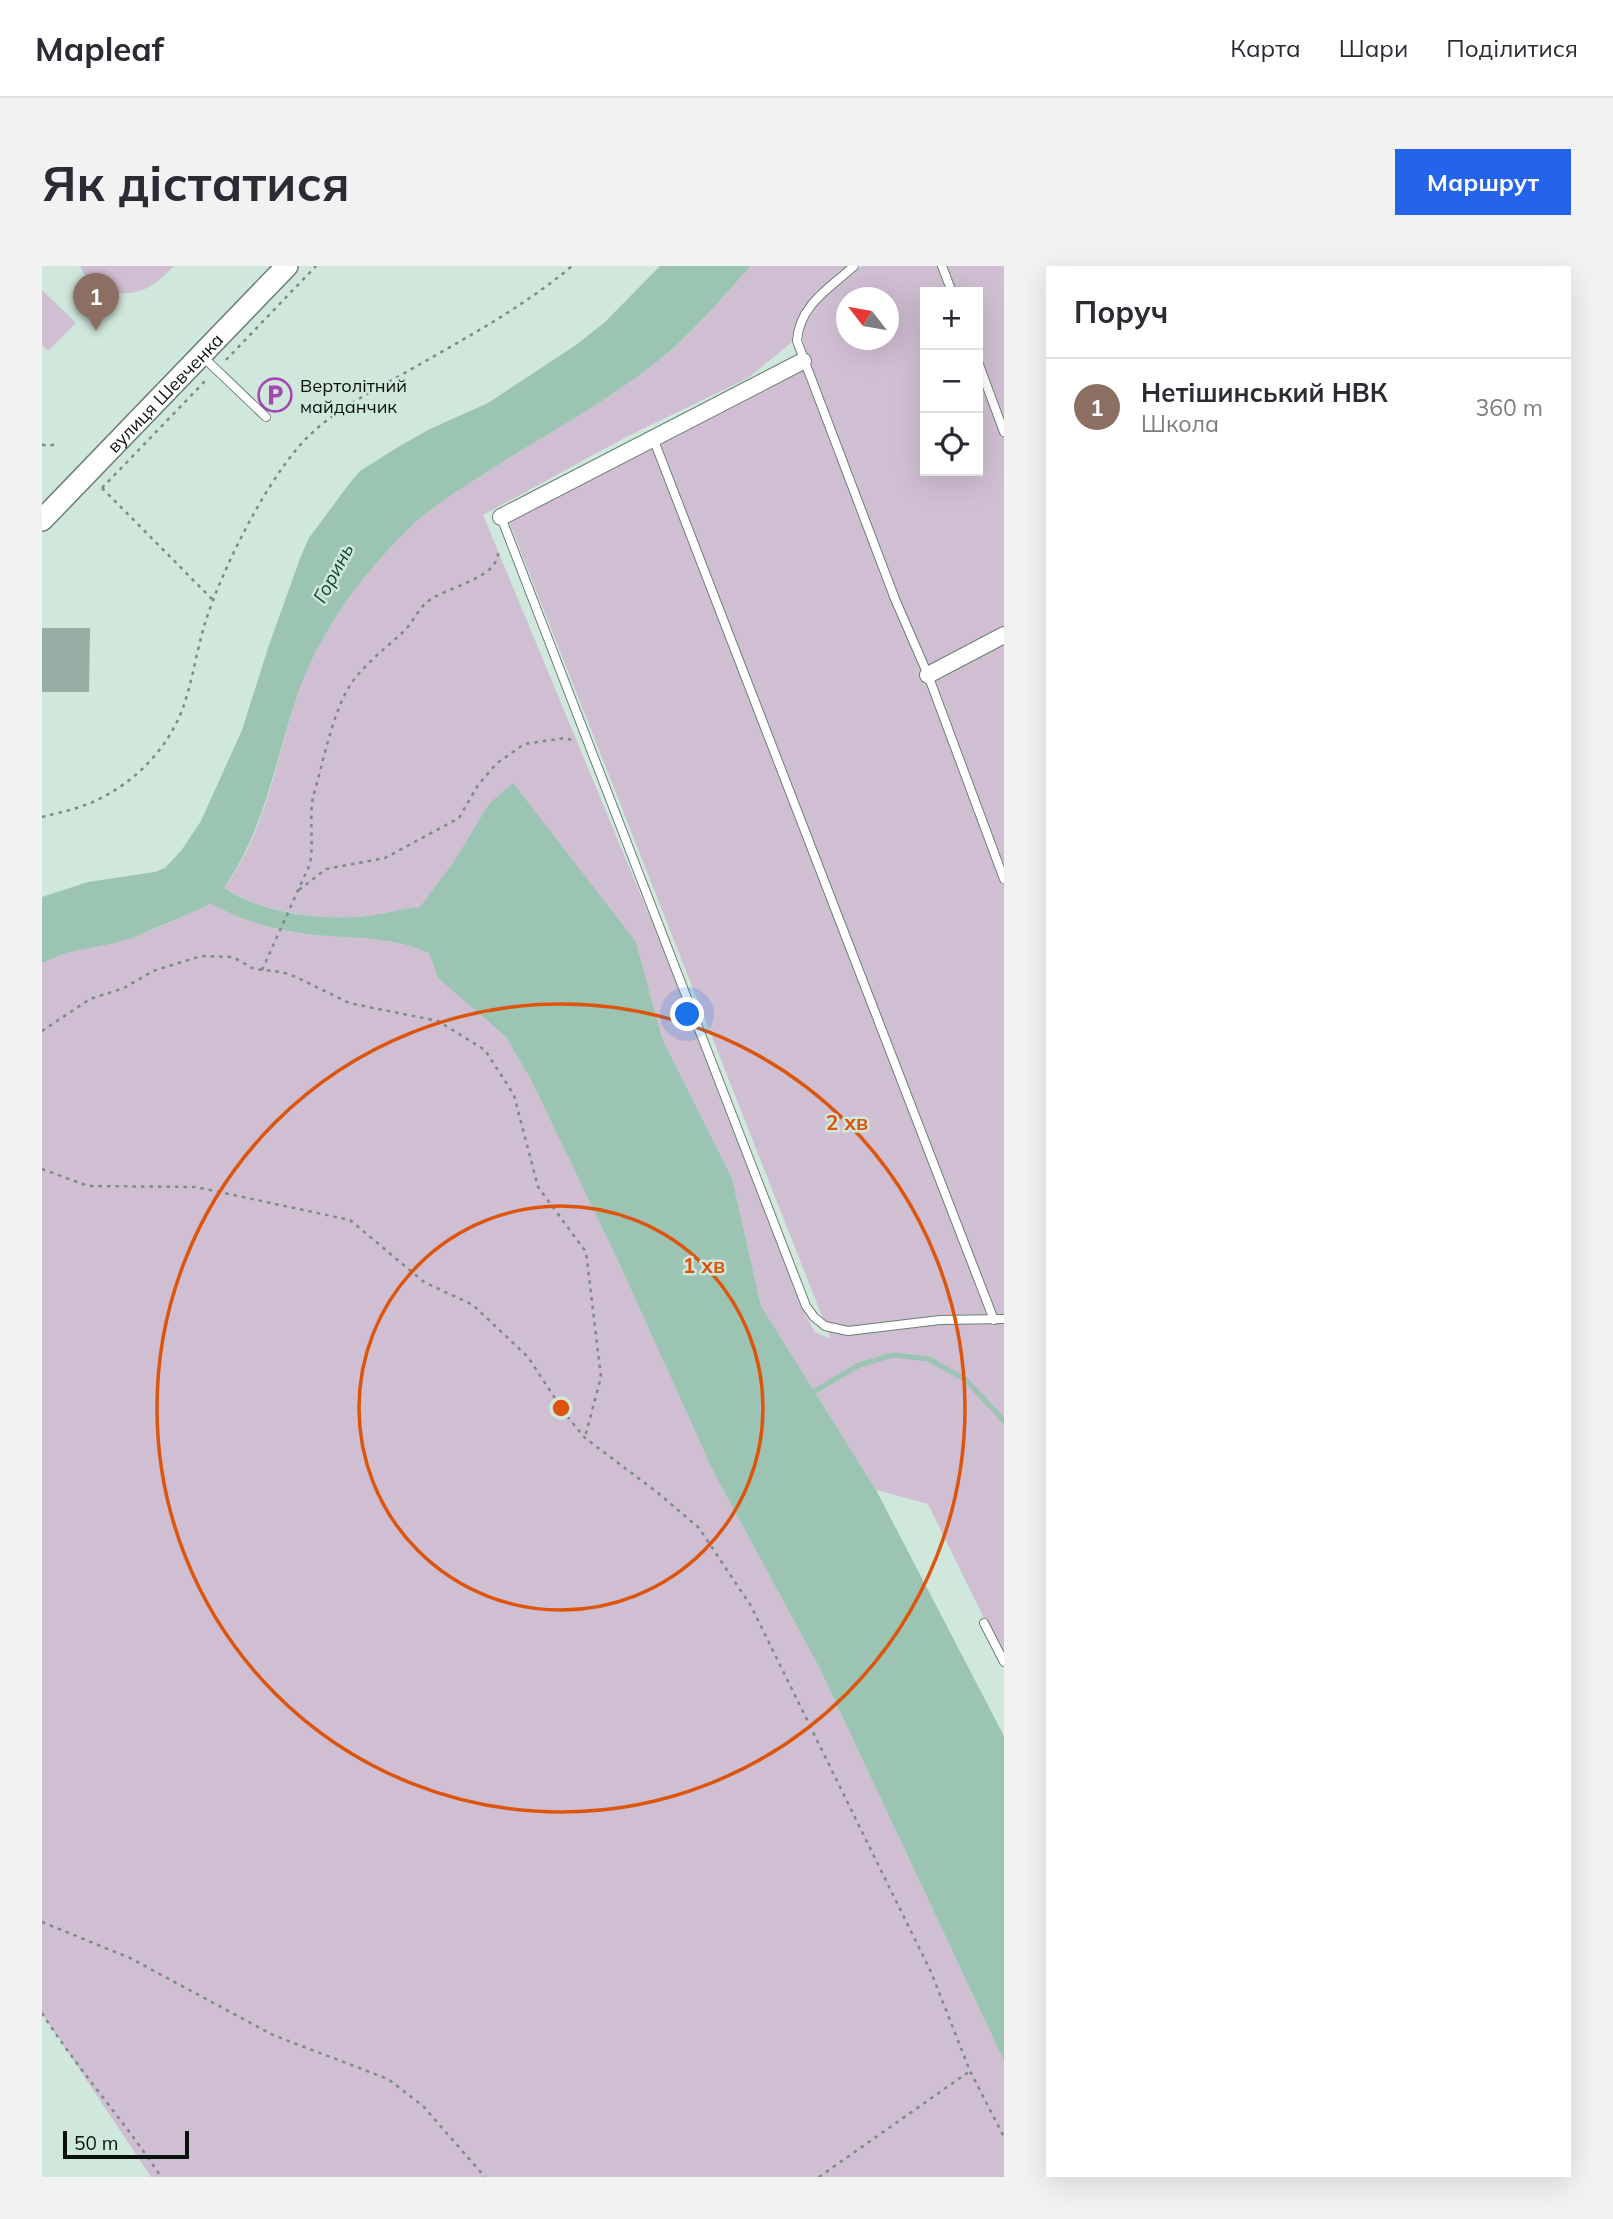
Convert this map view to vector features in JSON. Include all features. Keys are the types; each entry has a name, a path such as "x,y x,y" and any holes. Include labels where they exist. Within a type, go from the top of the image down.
{"street":[{"name":"вулиця Шевченка","path":"42,520 288,266"},
{"path":"501,517 803,361"},
{"path":"928,675 1004,635"}],"lane":[{"path":"854,266 814,300 804,314 797,341 895,599 928,675 1004,879"},
{"path":"942,266 949,287"},
{"path":"201,355 265,418"},
{"path":"983,375 1004,432"},
{"path":"653,438 994,1320"},
{"path":"501,517 810,1312 825,1326 848,1331 951,1319 1004,1319"},
{"path":"984,1623 1004,1662"}],"path":[{"path":"42,817 87,804 120,788 152,759 174,729 187,696 206,620 236,551 258,509 297,449 316,429 344,408 506,314 546,288 572,266"},
{"path":"42,445 58,445"},
{"path":"102,488 214,600"},
{"path":"261,970 312,853 313,797 337,713 352,681 405,630 427,602 490,570 499,558 497,544"},
{"path":"297,892 326,869 385,859 459,818 478,785 496,764 524,744 565,738 582,742 590,748"},
{"path":"42,1031 90,999 124,988 153,971 201,956 233,957 254,969 282,972 296,977 349,1003 438,1021 485,1050 514,1095 538,1186 586,1252 601,1377 585,1438"},
{"path":"42,1169 88,1186 196,1187 350,1220 424,1282 473,1305 528,1357 566,1415 585,1438 659,1493 699,1528 751,1606 931,1972 971,2071 1004,2137"},
{"path":"42,1922 130,1958 273,2035 388,2079 423,2106 485,2177"},
{"path":"42,2013 61,2043 144,2150 161,2177"},
{"path":"819,2177 971,2071"}],"shaded area":[{"path":"80,266 174,266 151,286 138,291 118,293 100,288 85,275"},
{"path":"751,266 847,266 804,307 798,317 792,342 748,378 628,436 483,515 659,939 802,1309 815,1332 831,1339 508,519 810,365 803,338 805,326 817,306 836,288 836,350 899,350 899,287 837,287 862,266 1004,266 1004,1659 928,1504 876,1490 761,1306 732,1178 662,1038 636,942 455,860 421,907 364,916 322,917 287,912 254,903 224,888 239,866 261,818 291,716 311,661 336,617 371,570 409,528 437,505 611,395 654,364 692,330"},
{"path":"42,290 76,323 48,351 42,345"},
{"path":"209,902 244,919 281,930 383,940 429,953 438,978 506,1037 532,1082 619,1263 714,1473 819,1667 1004,2061 1004,2177 151,2177 42,2013 42,963 66,953 111,944 145,933 205,907"}],"water":[{"name":"Горинь","path":"660,266 751,266 692,330 654,364 611,395 437,505 409,528 377,563 336,617 311,661 260,817 224,888 270,908 322,917 356,917 420,907 455,860 489,804 513,783 636,942 662,1038 732,1178 761,1306 876,1490 1004,1736 1004,2061 819,1667 714,1473 619,1263 532,1082 506,1037 438,978 429,953 383,940 281,930 245,919 210,903 132,938 66,953 42,963 42,897 88,882 155,872 165,868 181,851 201,821 242,730 269,645 309,538 360,471 430,429 488,403 576,345 605,322"}],"building":[{"path":"42,628 90,628 89,692 42,692"}],"waterway":[{"path":"810,1394 859,1365 893,1355 929,1359 966,1380 1004,1421"}],"place":[{"name":"Нетішинський НВК","path":"96,331"},
{"name":"Вертолітний майданчик","path":"275,395"}]}
